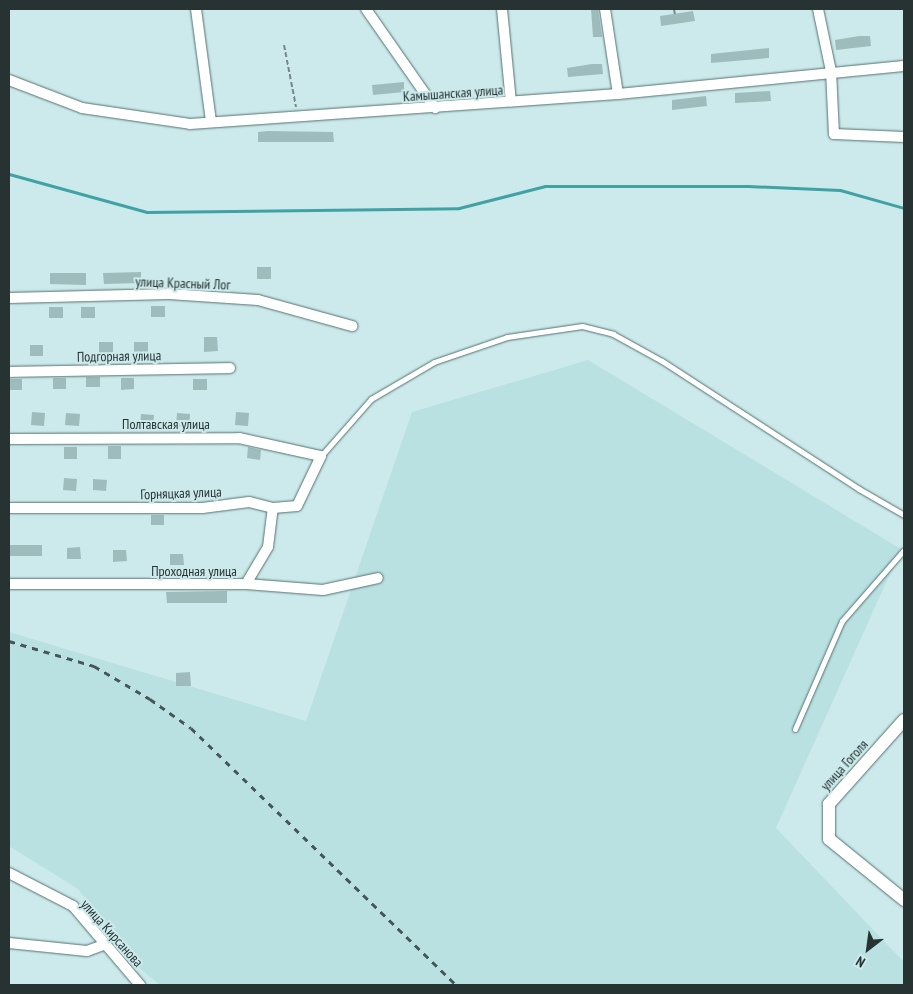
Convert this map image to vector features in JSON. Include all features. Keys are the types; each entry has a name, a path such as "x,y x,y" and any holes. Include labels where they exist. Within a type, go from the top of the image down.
{"street":[{"path":"196,9 211,122"},
{"path":"366,9 435,108"},
{"path":"502,9 511,102"},
{"path":"605,9 618,94"},
{"path":"818,9 831,71 834,134 904,138"},
{"name":"Камышанская улица","path":"9,80 82,108 190,124 618,94 831,71 904,66"},
{"name":"улица Красный Лог","path":"9,298 169,294 258,300 352,326"},
{"name":"Подгорная улица","path":"9,372 230,368"},
{"name":"Полтавская улица","path":"9,439 238,438 321,456"},
{"name":"Горняцкая улица","path":"9,508 202,508 249,502 273,508 297,506 321,456"},
{"path":"246,584 268,547 273,508"},
{"name":"Проходная улица","path":"9,584 246,584 323,590 378,578"},
{"name":"улица Гоголя","path":"904,723 830,804 829,839 904,900"},
{"name":"улица Кирсанова","path":"9,873 73,906 140,985"},
{"path":"9,943 87,951 106,944"}],"lane":[{"path":"321,456 371,398 434,362 507,337 582,326 613,334 662,361 859,489 904,514"},
{"path":"795,729 842,621 904,550"}],"path":[{"path":"674,9 675,15"},
{"path":"284,45 298,117"}],"shaded area":[{"path":"588,360 901,549 776,828 904,962 904,985 160,985 137,966 78,889 9,846 9,632 306,721 412,412"}],"building":[{"path":"591,9 598,9 602,37 593,37"},
{"path":"693,11 695,21 661,26 660,16"},
{"path":"870,36 871,46 836,50 835,40"},
{"path":"769,48 769,58 711,63 711,54"},
{"path":"602,64 603,74 568,77 567,68"},
{"path":"404,82 404,92 373,95 372,85"},
{"path":"770,91 771,101 735,103 735,93"},
{"path":"706,96 707,106 672,110 672,100"},
{"path":"258,132 333,132 334,142 258,142"},
{"path":"257,267 271,267 271,279 257,279"},
{"path":"141,272 141,283 104,284 103,273"},
{"path":"50,273 86,273 86,285 50,284"},
{"path":"151,306 165,306 165,317 151,317"},
{"path":"49,307 63,307 63,318 49,318"},
{"path":"81,307 95,307 95,318 81,318"},
{"path":"204,337 217,337 218,351 204,352"},
{"path":"99,342 113,342 113,353 99,353"},
{"path":"134,342 148,342 148,353 134,353"},
{"path":"30,345 43,345 43,356 30,356"},
{"path":"86,377 100,377 100,387 86,387"},
{"path":"53,378 66,378 66,389 53,389"},
{"path":"121,378 134,378 134,389 121,390"},
{"path":"9,379 22,379 22,390 9,390"},
{"path":"193,379 207,379 207,390 193,390"},
{"path":"32,412 45,413 44,426 31,425"},
{"path":"236,412 249,413 248,426 235,425"},
{"path":"66,413 80,414 79,426 65,425"},
{"path":"177,413 190,414 189,427 176,426"},
{"path":"141,414 154,415 153,428 140,427"},
{"path":"108,446 121,446 121,459 108,459"},
{"path":"64,447 77,447 77,459 64,459"},
{"path":"248,447 261,450 260,460 247,458"},
{"path":"64,478 77,479 76,491 63,490"},
{"path":"93,479 107,480 106,491 93,490"},
{"path":"151,515 164,515 164,525 151,525"},
{"path":"9,545 42,545 42,556 9,556"},
{"path":"80,547 81,559 67,559 67,548"},
{"path":"113,550 126,550 127,561 113,562"},
{"path":"170,554 183,554 184,565 170,565"},
{"path":"227,591 227,603 167,603 166,592"},
{"path":"190,672 191,686 176,686 176,673"}],"waterway":[{"path":"9,174 147,212 459,208 545,186 748,186 840,190 904,208"}],"railway":[{"path":"9,641 94,666 150,699 191,728 456,985"}]}
